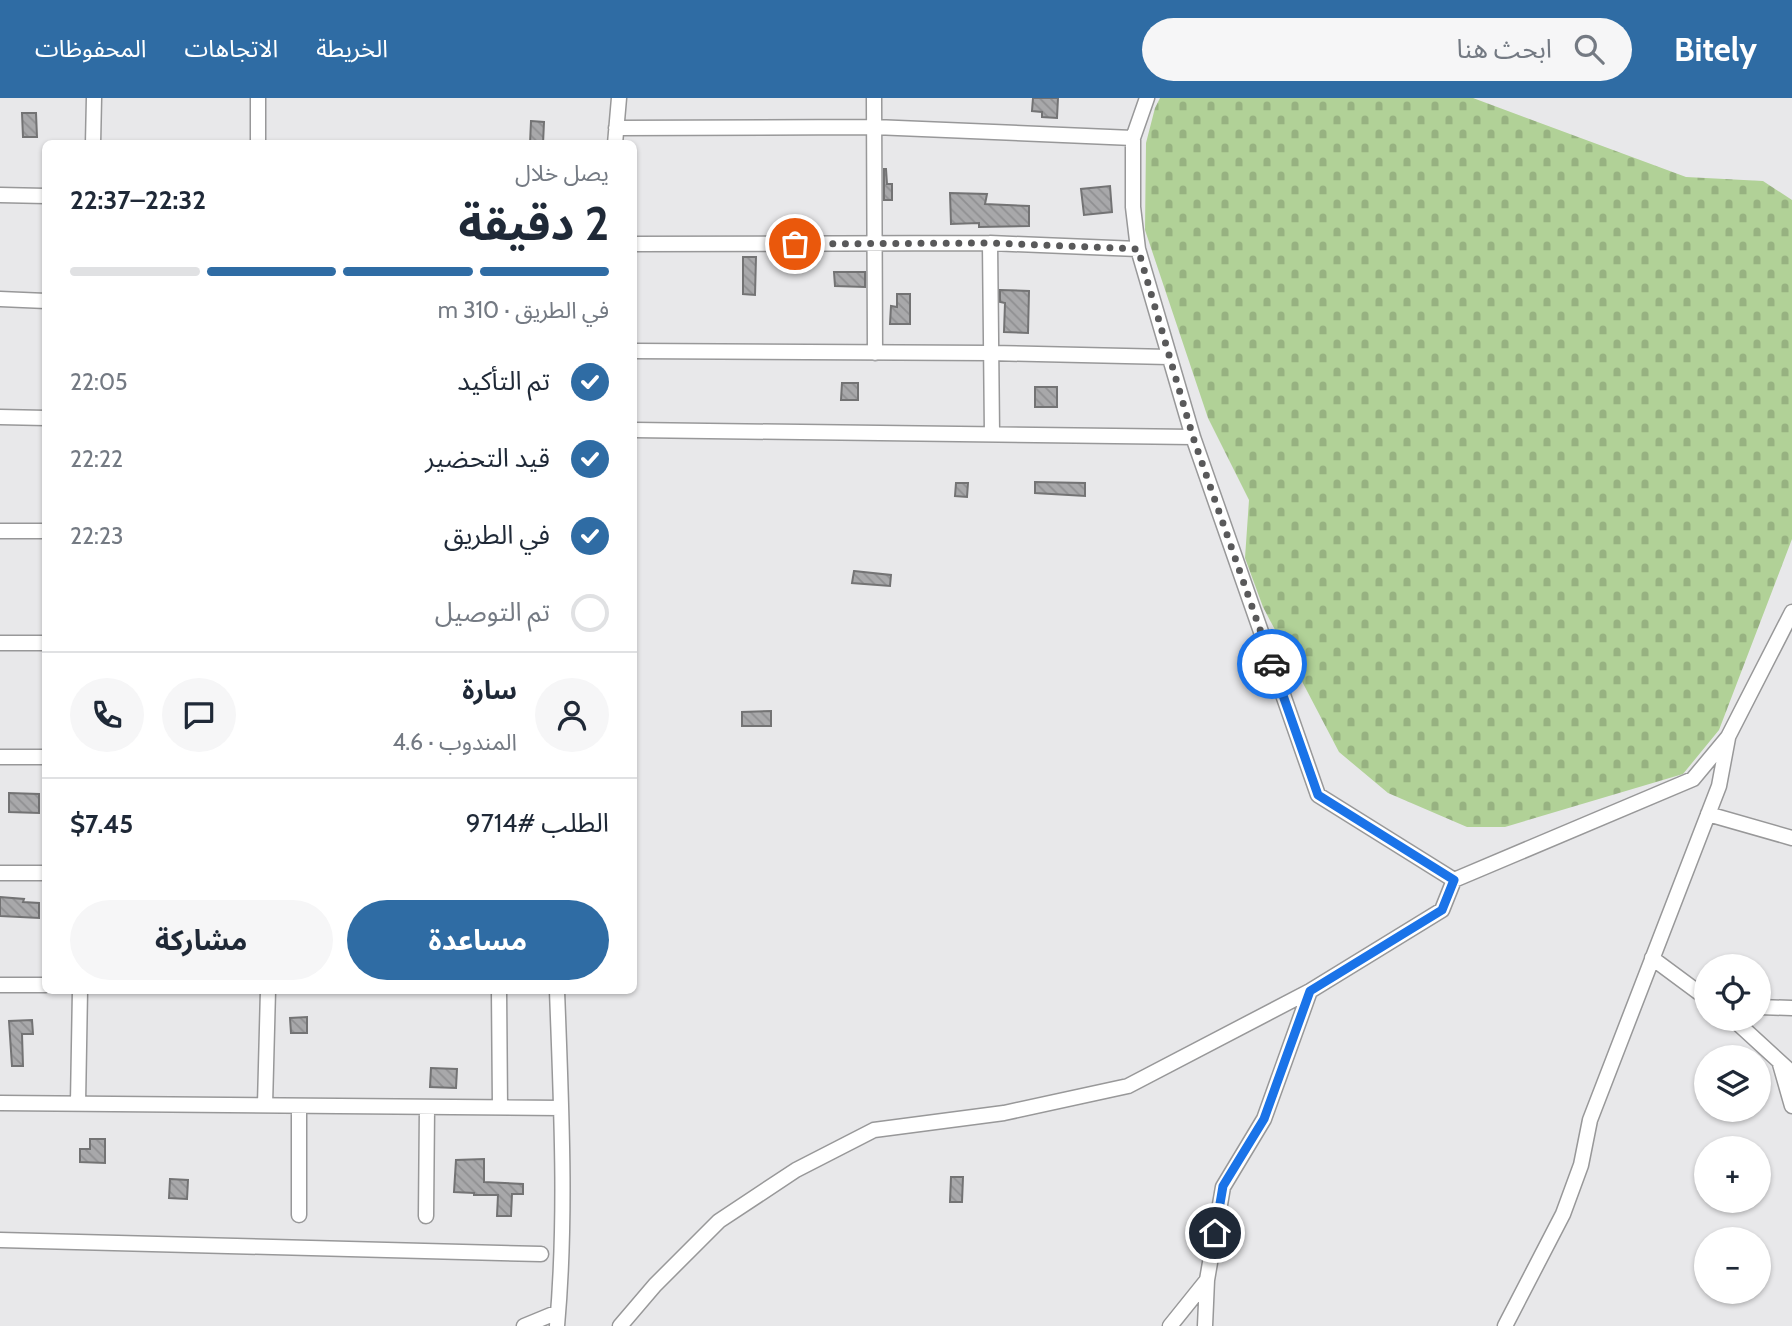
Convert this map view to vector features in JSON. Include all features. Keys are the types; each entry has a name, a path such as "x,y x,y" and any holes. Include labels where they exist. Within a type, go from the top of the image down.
{"street":[{"path":"93,140 94,98"},
{"path":"258,98 258,140"},
{"path":"615,140 619,98"},
{"path":"874,98 875,354"},
{"path":"1147,98 1133,138 1133,207 1138,249 1193,437 1318,795 1454,880"},
{"path":"616,128 874,127 1133,138"},
{"path":"0,195 42,196"},
{"path":"637,244 990,243 1138,249"},
{"path":"990,243 992,433"},
{"path":"0,299 42,301"},
{"path":"637,351 990,353 1169,358"},
{"path":"0,417 42,418"},
{"path":"637,429 1193,437"},
{"path":"0,531 42,531"},
{"path":"621,1326 655,1285 719,1221 796,1170 874,1130 1004,1113 1128,1086 1310,991 1442,910 1454,880 1693,779 1728,737 1792,612"},
{"path":"0,643 42,643"},
{"path":"1505,1326 1563,1213 1581,1165 1590,1120 1719,786 1728,737"},
{"path":"0,757 42,757"},
{"path":"1708,814 1792,838"},
{"path":"0,873 42,873"},
{"path":"1652,958 1694,989"},
{"path":"0,985 42,985"},
{"path":"1205,1326 1207,1280 1223,1186 1264,1119 1310,991"},
{"path":"78,1103 79,994"},
{"path":"265,1105 268,994"},
{"path":"499,994 500,1107"},
{"path":"524,1326 557,1319 561,1262 561,1108 557,994"},
{"path":"1771,1007 1792,1008"},
{"path":"1746,1031 1792,1073"},
{"path":"1780,1062 1792,1107"},
{"path":"0,1103 561,1108"},
{"path":"299,1106 299,1215"},
{"path":"426,1216 427,1107"},
{"path":"0,1240 541,1254"},
{"path":"1170,1326 1207,1280"}],"green space":[{"path":"1160,98 1473,98 1686,177 1763,181 1792,200 1792,539 1719,730 1683,774 1505,827 1467,827 1388,793 1339,752 1263,607 1245,558 1249,500 1208,418 1145,230 1146,143"}],"building":[{"path":"1033,98 1058,98 1057,118 1042,117 1042,112 1032,111"},
{"path":"22,113 36,113 37,137 23,137"},
{"path":"531,121 544,122 543,140 530,140"},
{"path":"884,169 887,184 892,184 892,200 884,200"},
{"path":"1110,186 1112,212 1084,215 1081,189"},
{"path":"950,193 987,194 985,204 1029,206 1029,226 979,227 979,223 951,224"},
{"path":"743,257 756,257 755,295 743,294"},
{"path":"834,272 865,272 865,287 835,286"},
{"path":"1000,290 1029,291 1028,333 1004,332 1005,303 1000,302"},
{"path":"897,294 910,294 910,324 890,324 891,306 897,307"},
{"path":"842,383 858,383 858,400 841,400"},
{"path":"1035,387 1057,387 1057,407 1035,407"},
{"path":"1035,482 1085,483 1085,496 1035,493"},
{"path":"956,483 968,483 967,497 955,496"},
{"path":"854,571 891,575 890,586 852,583"},
{"path":"771,711 771,726 742,726 742,712"},
{"path":"9,793 39,794 39,813 9,812"},
{"path":"0,897 39,903 39,918 0,916"},
{"path":"307,1017 307,1033 291,1033 290,1018"},
{"path":"32,1020 33,1034 22,1034 23,1066 12,1066 9,1021"},
{"path":"431,1068 457,1069 456,1088 430,1087"},
{"path":"90,1139 105,1139 105,1163 80,1162 80,1149 90,1149"},
{"path":"484,1159 484,1182 523,1184 523,1194 512,1194 511,1216 497,1216 498,1195 454,1192 456,1160"},
{"path":"951,1177 963,1177 962,1202 950,1202"},
{"path":"170,1179 188,1180 187,1199 169,1198"}],"way so far":[{"path":"795,244 990,243 1138,249 1193,437 1272,664"}],"route":[{"path":"1215,1233 1223,1186 1264,1119 1310,991 1442,910 1454,880 1318,795 1272,664"}]}
